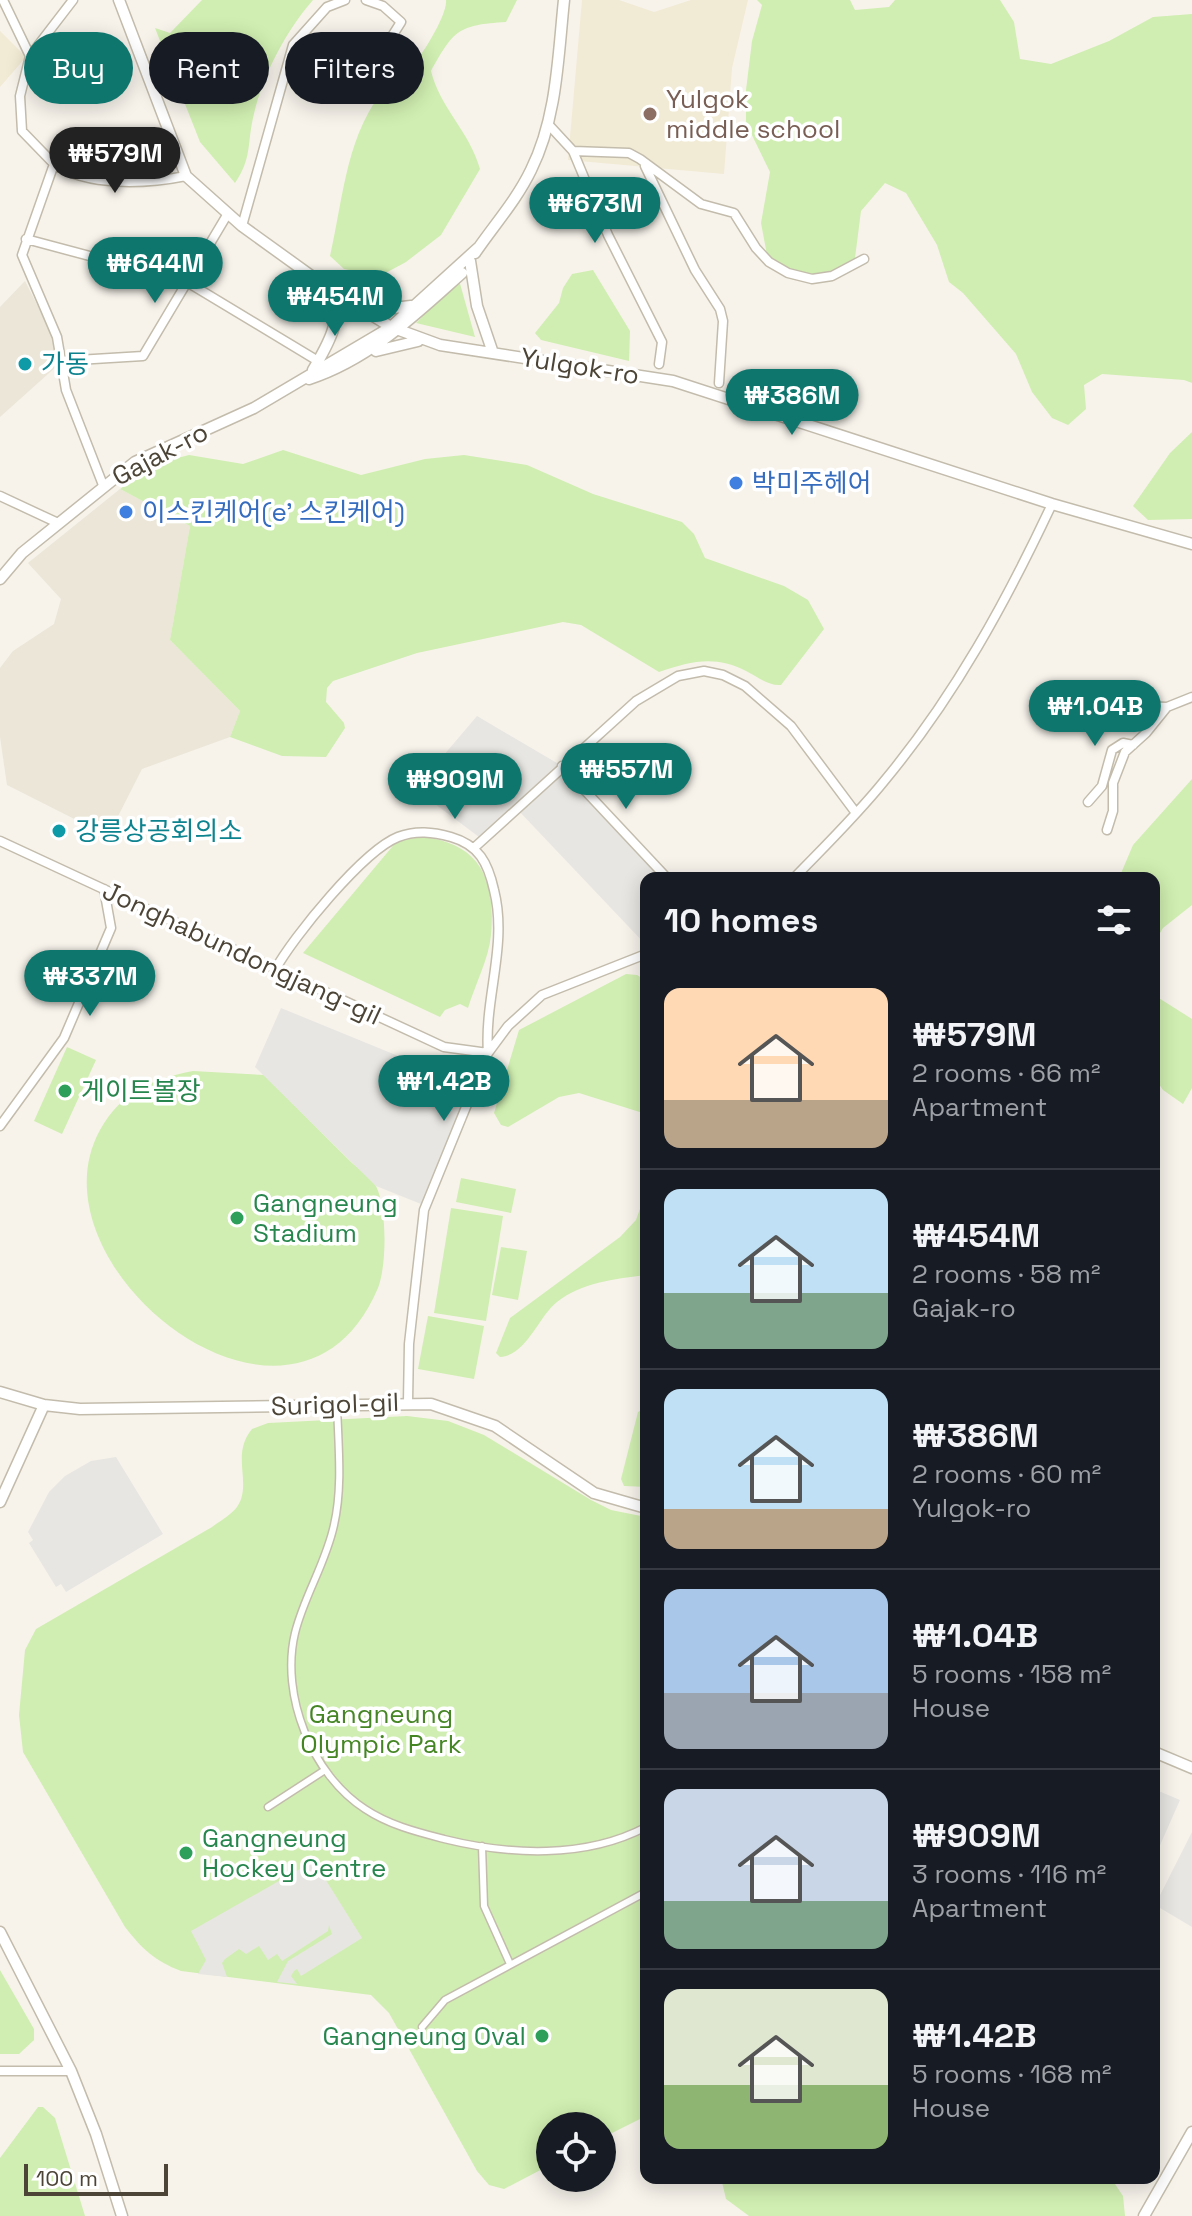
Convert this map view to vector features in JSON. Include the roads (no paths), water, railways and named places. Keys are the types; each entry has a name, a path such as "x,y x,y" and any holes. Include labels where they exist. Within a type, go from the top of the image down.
{"street":[{"path":"3,0 24,44"},
{"path":"48,32 73,0"},
{"name":"Yulgok-ro","path":"119,0 186,176 242,226 328,288 394,328 423,341 623,372 695,387 1192,544"},
{"path":"242,226 293,45 327,7 345,0"},
{"path":"366,0 383,6 401,22 395,32"},
{"name":"Gajak-ro","path":"0,579 22,553 135,462 254,408 394,328 413,305 478,248 500,223 531,171 548,124 564,0"},
{"path":"24,80 20,96 22,131 54,164 72,177 158,182 186,176"},
{"path":"548,124 573,151 608,235 662,342 659,364"},
{"path":"573,151 629,153 701,204 734,213 763,255 788,273 812,279 832,276 864,259"},
{"path":"54,164 22,255 57,337 66,390 103,485"},
{"path":"645,166 695,270 720,309 723,321 719,383"},
{"path":"61,361 143,356 227,215"},
{"path":"26,239 187,282 318,361"},
{"name":"Gajak-ro","path":"300,382 338,370 394,328 470,261 478,248"},
{"path":"470,261 477,306 493,353"},
{"path":"309,375 330,338 337,315 338,305 328,288"},
{"path":"365,311 413,305"},
{"path":"338,370 380,349 423,341"},
{"path":"0,496 58,523"},
{"path":"800,872 856,813 948,696 1025,562 1053,500"},
{"path":"475,847 562,766 657,685 678,676 704,671 723,675 745,686 782,717 808,743 856,813"},
{"path":"1096,730 1111,719 1145,707 1167,707 1192,697"},
{"path":"1107,830 1113,811 1113,783 1118,764 1167,707"},
{"path":"1088,802 1102,786 1112,750 1123,743 1133,745"},
{"path":"562,766 661,872"},
{"path":"275,970 284,952 351,874 393,840 422,832 452,837 475,847 489,873 498,911 497,967 488,1013 488,1053"},
{"name":"Jonghabundongjang-gil","path":"0,841 444,1047 488,1053"},
{"path":"0,1126 64,1038 111,928 104,889"},
{"path":"408,1402 409,1344 424,1210 488,1053 508,1026 542,995 640,956"},
{"name":"Surigol-gil","path":"0,1392 44,1405 80,1409 408,1402 449,1408 495,1426 594,1493 640,1506"},
{"path":"337,1404 338,1491 334,1525 302,1609 290,1658 299,1711 309,1742 325,1770 344,1793 386,1821 482,1846 534,1851 573,1849 640,1829"},
{"path":"0,1502 44,1405"},
{"path":"1160,1755 1192,1768"},
{"path":"268,1807 325,1770"},
{"path":"482,1846 484,1906 510,1964"},
{"path":"422,2027 445,2000 640,1895"},
{"path":"0,1932 71,2071 122,2216"},
{"path":"0,2071 71,2071"},
{"path":"1144,2216 1192,2132"}],"place":[{"name":"Yulgok middle school","path":"650,114"},
{"name":"가동","path":"25,364"},
{"name":"박미주헤어","path":"736,483"},
{"name":"이스킨케어(e' 스킨케어)","path":"126,512"},
{"name":"강릉상공회의소","path":"59,831"},
{"name":"게이트볼장","path":"65,1091"},
{"name":"Gangneung Stadium","path":"237,1218"},
{"name":"Gangneung Hockey Centre","path":"186,1853"},
{"name":"Gangneung Oval","path":"542,2036"}],"park label":[{"name":"Gangneung Olympic Park","path":"381,1729"}]}
